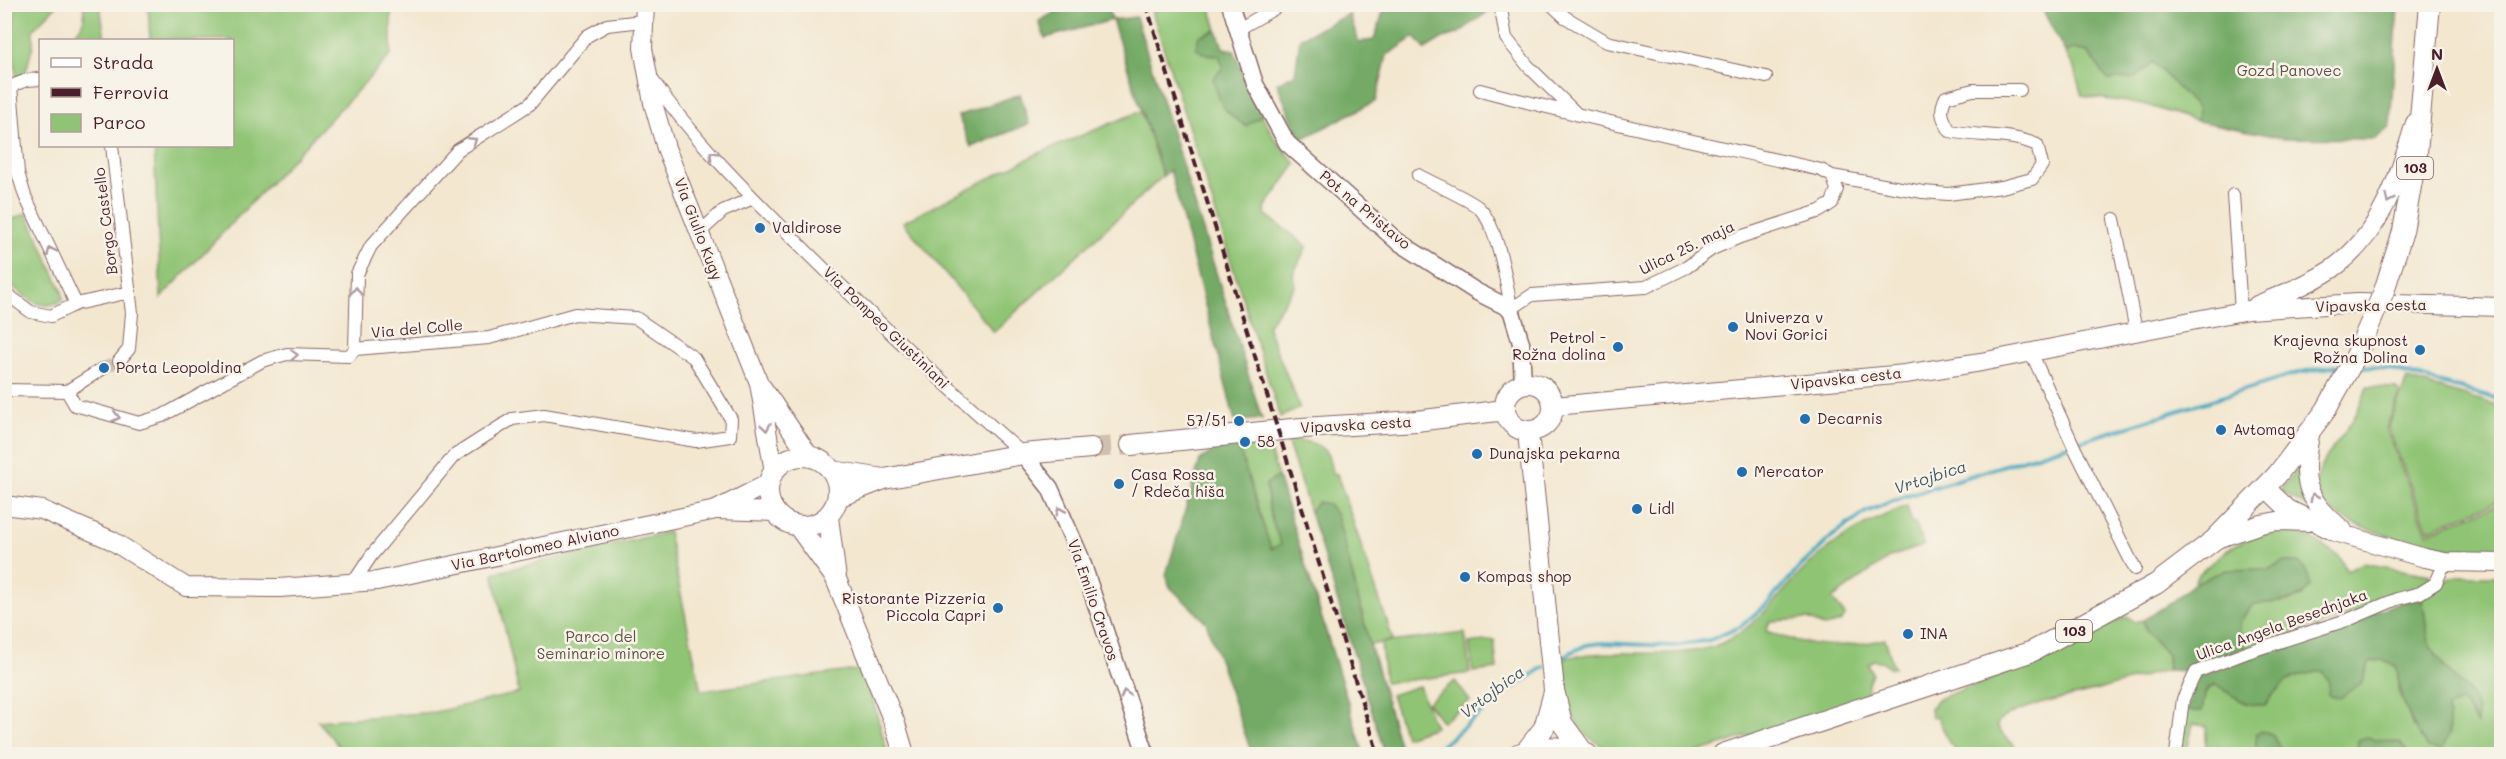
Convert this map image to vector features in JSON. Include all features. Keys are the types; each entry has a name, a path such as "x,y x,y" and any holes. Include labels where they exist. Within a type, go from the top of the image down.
{"main road":[{"name":"103","path":"1723,754 2033,651 2156,584 2214,540 2265,488 2326,410 2372,323 2403,231 2412,189 2430,4"},
{"name":"Via Pompeo Giustiniani","path":"644,13 643,48 647,73"},
{"name":"Via Giulio Kugy","path":"647,73 666,148 759,383 810,457"},
{"path":"2244,310 2304,285 2332,269 2360,244 2384,211 2392,193 2421,104"},
{"name":"Vipavska cesta","path":"1554,406 1905,374 2244,310 2358,303 2502,307"},
{"name":"Via Giulio Kugy","path":"759,383 772,478"},
{"path":"1523,384 1537,384 1544,388 1549,393 1554,406 1549,421 1544,427 1528,432 1515,428 1505,410 1505,403 1511,391 1523,384"},
{"name":"Vipavska cesta","path":"1131,445 1302,428 1416,422 1505,410"},
{"path":"2311,430 2305,467 2310,492 2325,515 2354,538"},
{"path":"1528,432 1553,681 1562,723 1585,754"},
{"path":"838,497 884,479 1023,454 1091,448"},
{"path":"796,457 810,457 822,462 832,471 838,484 838,497 828,517 811,526 798,526 784,521 775,512 769,498 772,478 784,462 796,457"},
{"path":"832,471 884,479"},
{"name":"Via Bartolomeo Alviano","path":"716,510 772,478"},
{"path":"2265,488 2288,509 2312,522 2401,553 2445,562 2502,563"},
{"name":"Via Bartolomeo Alviano","path":"4,505 42,510 111,540 186,587 279,588 377,581 716,510 775,512"},
{"path":"828,517 836,579"},
{"path":"2214,540 2277,521 2312,522"},
{"path":"798,526 836,579 895,724 904,754"},
{"path":"1522,753 1544,728 1553,681"},
{"path":"1522,753 1545,747 1565,748 1585,754"}],"street":[{"name":"Pot na Pristavo","path":"1230,4 1255,84 1287,143 1397,241 1477,292 1511,309"},
{"path":"1238,30 1282,4"},
{"path":"1504,4 1501,9 1506,39 1528,66 1579,116"},
{"path":"1551,4 1566,17 1607,42 1766,77"},
{"path":"355,349 357,274 371,246 458,150 530,104 587,36 607,25 644,13"},
{"name":"Via Pompeo Giustiniani","path":"647,73 676,114 753,198 911,355 1023,454"},
{"path":"39,78 11,86 18,173 25,196 76,304"},
{"path":"1480,90 1579,116 1821,170 1832,176 1923,192 1948,194 2002,187 2032,179 2042,165 2037,145 2019,137 1970,135 1950,130 1942,117 1942,105 1946,97 1973,90 2020,90"},
{"name":"Borgo Castello","path":"112,147 130,292 131,340 129,349 119,361"},
{"path":"4,150 18,173"},
{"path":"1418,175 1479,208 1490,226 1504,268 1511,309 1521,343 1523,384"},
{"name":"Ulica 25. maja","path":"1511,309 1532,295 1646,287 1687,267 1712,249 1740,237 1820,212 1832,202 1838,189 1832,176"},
{"path":"2233,195 2244,310"},
{"path":"699,233 723,211 753,198"},
{"path":"2114,219 2136,331"},
{"name":"Borgo Castello","path":"4,292 31,312 51,316 76,304 130,292"},
{"name":"Via del Colle","path":"67,391 75,405 139,423 162,416 262,361 287,354 349,356 355,349 489,338 575,314 636,318 694,358 731,419 730,436 696,441 544,415 512,419 454,456 371,556 353,583"},
{"path":"2031,352 2074,447 2135,569"},
{"path":"4,390 67,391 102,369"},
{"name":"Via Emilio Cravos","path":"1023,454 1050,488 1080,556 1146,754"},
{"name":"Ulica Angela Besednjaka","path":"2176,754 2183,699 2196,672 2248,652 2350,619 2397,599 2420,593 2436,583 2445,562"}],"green space":[{"path":"16,5 57,5 33,30 33,45 25,75 16,77 12,37"},
{"path":"83,5 100,5 105,39 69,39 82,25"},
{"path":"148,5 391,5 391,55 161,298 154,147 234,147 234,39 150,39"},
{"path":"1068,5 1108,5 1112,20 1045,38 1039,21"},
{"path":"1163,5 1210,5 1217,30 1199,36 1204,54 1219,55 1246,126 1262,115 1275,139 1296,164 1266,206 1265,214 1307,246 1293,274 1296,285 1267,326 1300,408 1280,417 1152,11"},
{"path":"1392,5 1497,5 1457,34 1443,38 1425,49 1415,37 1387,55 1376,101 1300,140 1277,83 1295,74 1300,38 1349,14 1359,42 1374,40 1383,12"},
{"name":"Gozd Panovec","path":"2040,5 2398,5 2390,127 2375,139 2284,138 2197,121 2198,109 2153,62 2135,78 2108,80 2088,52 2073,49 2065,52"},
{"path":"1136,17 1262,419 1235,421 1170,170 1163,176 1112,20"},
{"path":"1217,30 1223,48 1234,50 1250,94 1262,115 1246,126 1227,112 1218,95 1213,79 1223,67 1219,55 1204,54 1196,48 1199,36"},
{"path":"2073,49 2088,52 2109,80 2153,62 2199,109 2197,121 2143,104 2082,96 2074,68 2065,52"},
{"path":"1020,94 1029,124 971,147 958,116"},
{"path":"1141,111 1163,176 994,332 903,222 1037,154"},
{"path":"27,213 62,291 63,300 55,304 39,304 17,291 5,280 5,248 15,244 6,222"},
{"path":"2407,379 2501,406 2501,500 2428,530 2388,428"},
{"path":"2367,387 2396,388 2400,394 2386,429 2427,533 2501,503 2501,549 2455,549 2395,538 2349,521 2330,509 2319,496 2317,480 2319,471 2354,417"},
{"path":"1266,439 1278,477 1266,485 1270,515 1281,544 1270,550 1238,445"},
{"path":"1287,440 1315,444 1327,454 1332,473 1337,474 1393,640 1370,645 1337,515 1318,502 1310,512"},
{"path":"1238,445 1271,549 1281,544 1270,515 1266,484 1278,477 1364,754 1252,754 1206,622 1170,587 1166,575 1200,460 1218,448"},
{"path":"2297,469 2308,504 2306,506 2280,491"},
{"path":"1318,502 1328,504 1337,515 1370,645 1402,754 1385,754 1310,512"},
{"path":"1907,506 1912,524 1915,523 1924,545 1890,557 1832,599 1845,615 1842,621 1825,627 1808,619 1770,621 1766,631 1796,641 1839,646 1885,639 1894,668 1890,668 1884,662 1874,660 1868,663 1872,673 1868,683 1867,698 1692,754 1622,754 1591,739 1574,719 1567,692 1563,659 1602,653 1687,652 1722,643 1737,635 1761,616 1801,572 1834,544 1869,523"},
{"path":"2286,531 2313,539 2339,556 2347,571 2363,563 2430,575 2431,581 2420,589 2350,615 2244,649 2240,624 2254,604 2290,601 2303,596 2287,562 2269,569 2225,570 2195,583 2196,577 2226,551 2247,539 2272,532"},
{"name":"Parco del Seminario minore","path":"668,532 701,691 864,669 888,754 345,754 318,721 435,712 519,693 493,573"},
{"path":"2286,562 2299,562 2307,573 2311,586 2292,599 2254,604 2240,624 2244,649 2191,671 2168,670 2167,655 2147,632 2143,620 2169,604 2195,583 2225,570 2269,569"},
{"path":"2501,576 2501,754 2409,754 2400,743 2358,741 2357,754 2292,754 2281,750 2273,736 2257,733 2255,754 2206,754 2206,726 2193,724 2186,754 2179,754 2187,711 2214,684 2247,704 2264,705 2283,684 2303,675 2322,671 2329,682 2361,683 2370,661 2382,660 2398,667 2399,690 2413,727 2449,734 2447,708 2461,701 2476,723 2477,713 2473,698 2446,669 2429,640 2421,598 2453,577"},
{"path":"2421,598 2428,636 2433,649 2446,669 2469,692 2476,704 2477,724 2461,701 2447,708 2449,734 2442,751 2427,748 2406,709 2397,667 2382,660 2370,661 2361,683 2340,698 2328,695 2329,682 2322,671 2289,680 2265,705 2247,704 2214,684 2206,690 2202,711 2187,711 2193,686 2200,675 2401,602"},
{"path":"2127,616 2134,622 2143,620 2147,632 2167,655 2168,670 2036,705 1999,720 1997,726 2020,754 1958,754 1950,744 1937,716 1931,717 1930,709 1937,699 2014,670"},
{"path":"1465,633 1470,673 1385,683 1381,643"},
{"path":"1494,640 1497,669 1473,672 1469,643"},
{"path":"1455,681 1470,701 1442,722 1427,703"},
{"path":"1419,686 1435,727 1405,737 1391,695"},
{"path":"2263,731 2273,736 2281,750 2292,754 2255,754 2257,733"},
{"path":"2367,737 2400,743 2409,754 2357,754 2358,741"}],"waterway":[{"name":"Vrtojbica","path":"1558,659 1586,645 1601,643 1674,646 1710,640 1740,627 1768,603 1800,567 1835,534 1866,512 1906,496 2301,372 2343,365"},
{"name":"Vrtojbica","path":"2357,366 2390,369 2502,400"},
{"name":"Vrtojbica","path":"1431,754 1509,690 1544,667"}],"tunnel":[{"path":"102,369 119,361"},
{"path":"1091,448 1131,445"}],"railway":[{"path":"1146,4 1378,754"}],"place":[{"name":"Valdirose","path":"760,228"},
{"name":"Univerza v Novi Gorici","path":"1733,327"},
{"name":"Petrol - Rožna dolina","path":"1618,347"},
{"name":"Krajevna skupnost Rožna Dolina","path":"2420,350"},
{"name":"Porta Leopoldina","path":"104,368"},
{"name":"Decarnis","path":"1805,419"},
{"name":"57/51","path":"1239,421"},
{"name":"Avtomag","path":"2221,430"},
{"name":"58","path":"1245,442"},
{"name":"Dunajska pekarna","path":"1477,454"},
{"name":"Mercator","path":"1742,472"},
{"name":"Casa Rossa / Rdeča hiša","path":"1119,484"},
{"name":"Lidl","path":"1637,509"},
{"name":"Kompas shop","path":"1465,577"},
{"name":"Ristorante Pizzeria Piccola Capri","path":"998,608"},
{"name":"INA","path":"1908,634"}]}
